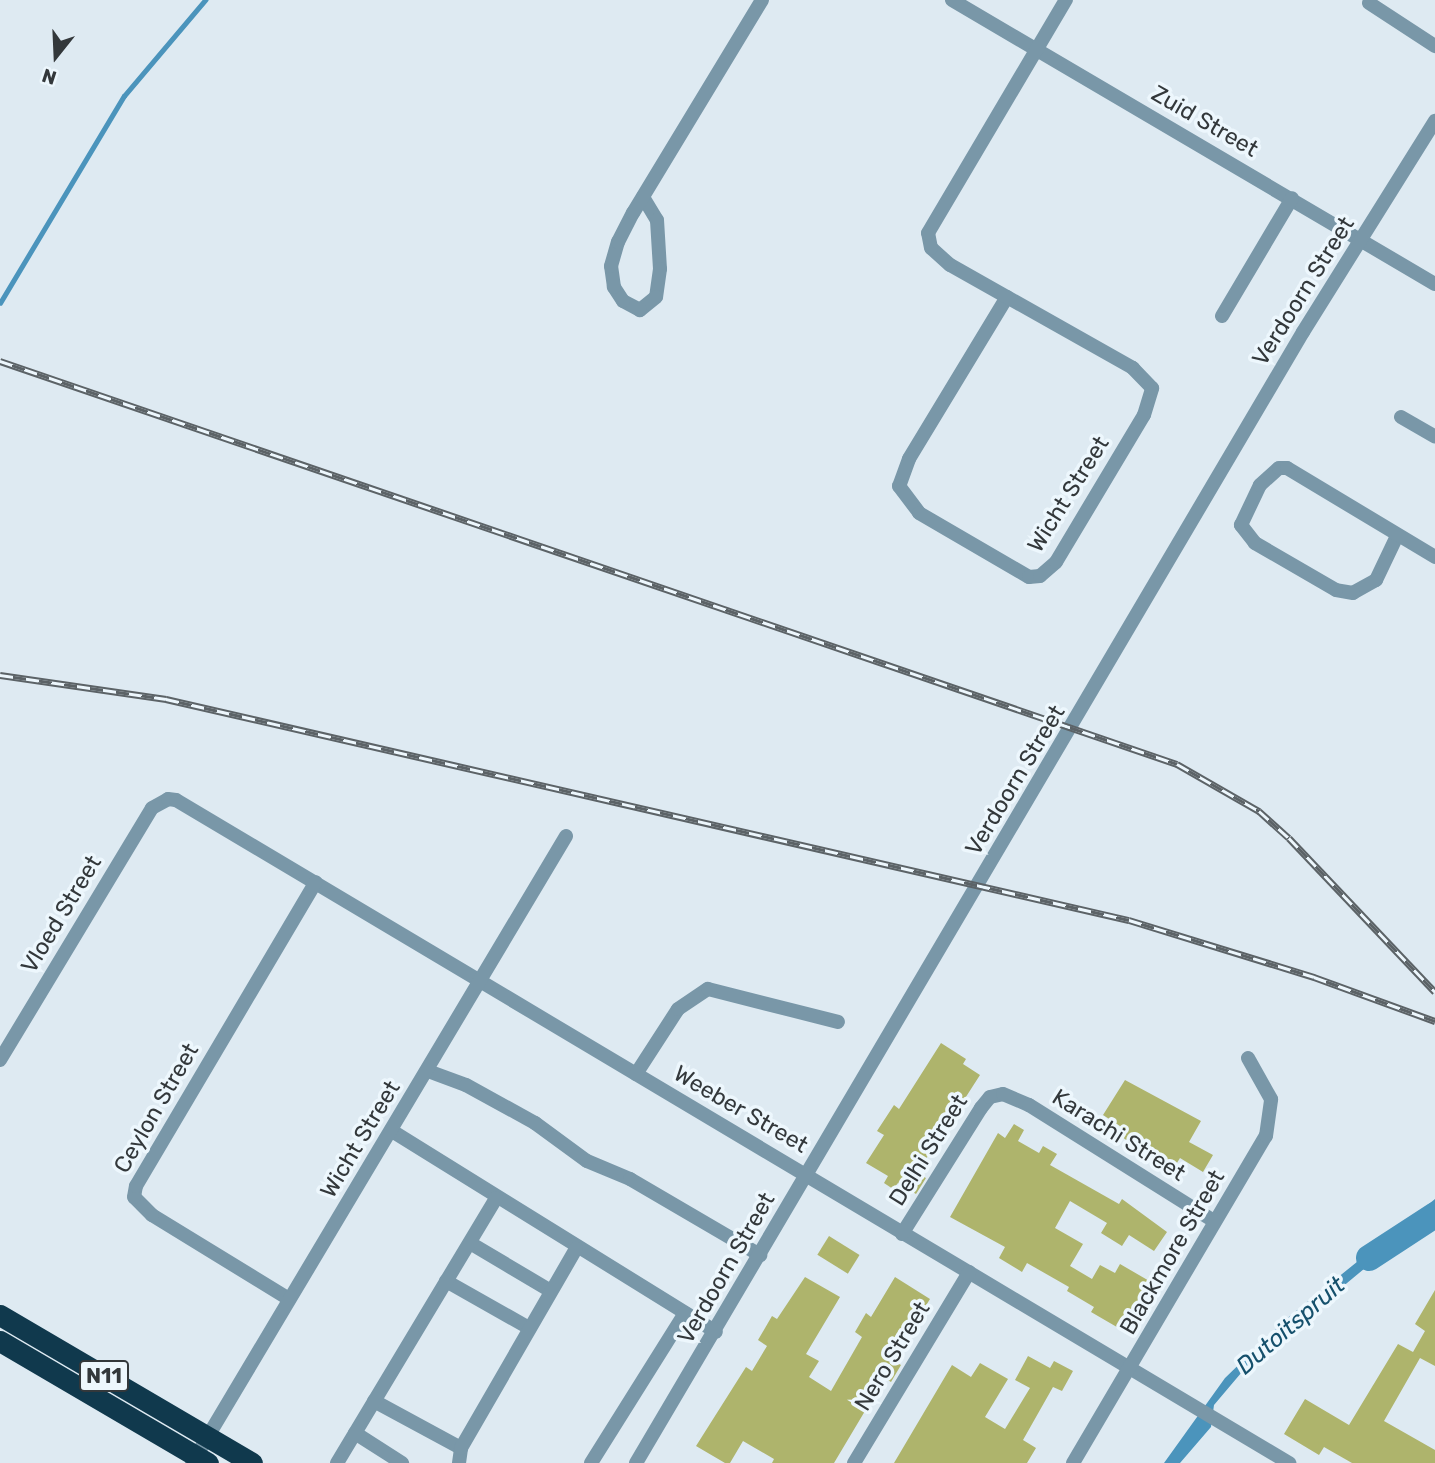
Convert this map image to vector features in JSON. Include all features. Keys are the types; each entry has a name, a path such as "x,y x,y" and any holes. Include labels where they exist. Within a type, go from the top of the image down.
{"highway":[{"name":"N11","path":"0,1315 252,1463"},
{"name":"N11","path":"0,1341 198,1461"}],"street":[{"path":"643,197 657,220 660,255 656,297 640,310 622,301 610,273 618,242 643,197 762,0"},
{"name":"Zuid Street","path":"952,0 1435,284"},
{"name":"Wicht Street","path":"1007,297 909,459 899,486 919,513 1020,574 1040,576 1056,562 1153,394 1149,383 1133,368 937,256 928,233 1066,0"},
{"path":"1369,3 1435,46"},
{"name":"Verdoorn Street","path":"636,1463 1362,239 1435,121"},
{"path":"1222,316 1292,198"},
{"path":"1401,417 1435,437"},
{"path":"1397,536 1376,580 1353,593 1336,590 1255,543 1241,524 1260,485 1279,468 1287,468 1435,557"},
{"name":"Weeber Street","path":"168,799 186,805 316,882 1289,1463"},
{"name":"Vloed Street","path":"0,1060 150,812 168,799"},
{"name":"Wicht Street","path":"198,1461 207,1438 566,836"},
{"name":"Ceylon Street","path":"289,1299 152,1215 134,1197 136,1186 316,882"},
{"path":"636,1074 678,1009 708,989 838,1022"},
{"name":"Blackmore Street","path":"1073,1463 1270,1125 1271,1099 1248,1058"},
{"path":"428,1071 466,1085 535,1123 587,1161 630,1179 760,1255"},
{"name":"Karachi Street","path":"996,1094 1029,1105 1214,1222"},
{"name":"Delhi Street","path":"902,1234 981,1108 996,1094"},
{"path":"392,1131 576,1249 716,1332"},
{"path":"337,1463 496,1198"},
{"path":"470,1242 551,1291"},
{"path":"374,1401 460,1456 529,1328 576,1249"},
{"name":"Nero Street","path":"854,1463 969,1272"},
{"path":"446,1281 529,1328"},
{"path":"591,1463 685,1313"},
{"path":"355,1433 402,1463"}],"water":[{"path":"1435,1199 1435,1210 1247,1366 1214,1405 1211,1427 1180,1463 1164,1463 1225,1378 1285,1320"}],"building":[{"path":"941,1043 966,1059 963,1064 980,1075 917,1173 926,1178 916,1194 898,1183 893,1189 884,1183 888,1176 866,1163 884,1135 877,1131 894,1105 899,1109"},
{"path":"1125,1080 1201,1121 1189,1142 1213,1155 1203,1172 1180,1158 1172,1171 1119,1135 1123,1128 1103,1115"},
{"path":"1014,1124 1024,1130 1018,1141 1039,1153 1043,1146 1057,1154 1050,1165 1119,1204 1122,1199 1167,1232 1154,1251 1129,1235 1122,1246 1101,1233 1107,1223 1070,1201 1055,1228 1083,1244 1070,1266 1092,1279 1100,1265 1115,1273 1120,1264 1151,1282 1122,1330 1091,1312 1094,1307 1067,1291 1069,1287 1027,1263 1022,1272 999,1258 1005,1247 950,1217 998,1133 1005,1138"},
{"path":"829,1236 860,1255 848,1274 817,1255"},
{"path":"805,1277 840,1297 806,1354 819,1361 809,1377 831,1391 862,1337 855,1332 866,1313 871,1317 895,1277 930,1299 909,1333 900,1328 884,1355 901,1365 891,1382 875,1372 854,1405 865,1411 834,1463 772,1463 774,1459 743,1441 730,1463 725,1463 696,1446 746,1367 752,1371 767,1346 758,1340 772,1316 777,1319"},
{"path":"1435,1290 1435,1366 1420,1358 1384,1421 1435,1450 1435,1463 1352,1463 1324,1447 1319,1455 1284,1434 1305,1399 1349,1425 1398,1344 1413,1352 1425,1331 1415,1324"},
{"path":"1028,1356 1050,1368 1054,1361 1073,1371 1062,1391 1053,1387 1023,1440 1036,1448 1027,1463 894,1463 952,1365 971,1377 980,1363 1008,1379 985,1417 1005,1429 1030,1388 1015,1380"}],"waterway":[{"path":"0,303 124,96 205,0"},
{"name":"Dutoitspruit","path":"1369,1258 1435,1215"}],"railway":[{"path":"0,361 1177,764 1259,811 1289,838 1435,992"},
{"path":"0,675 166,699 1129,920 1314,977 1435,1021"}]}
